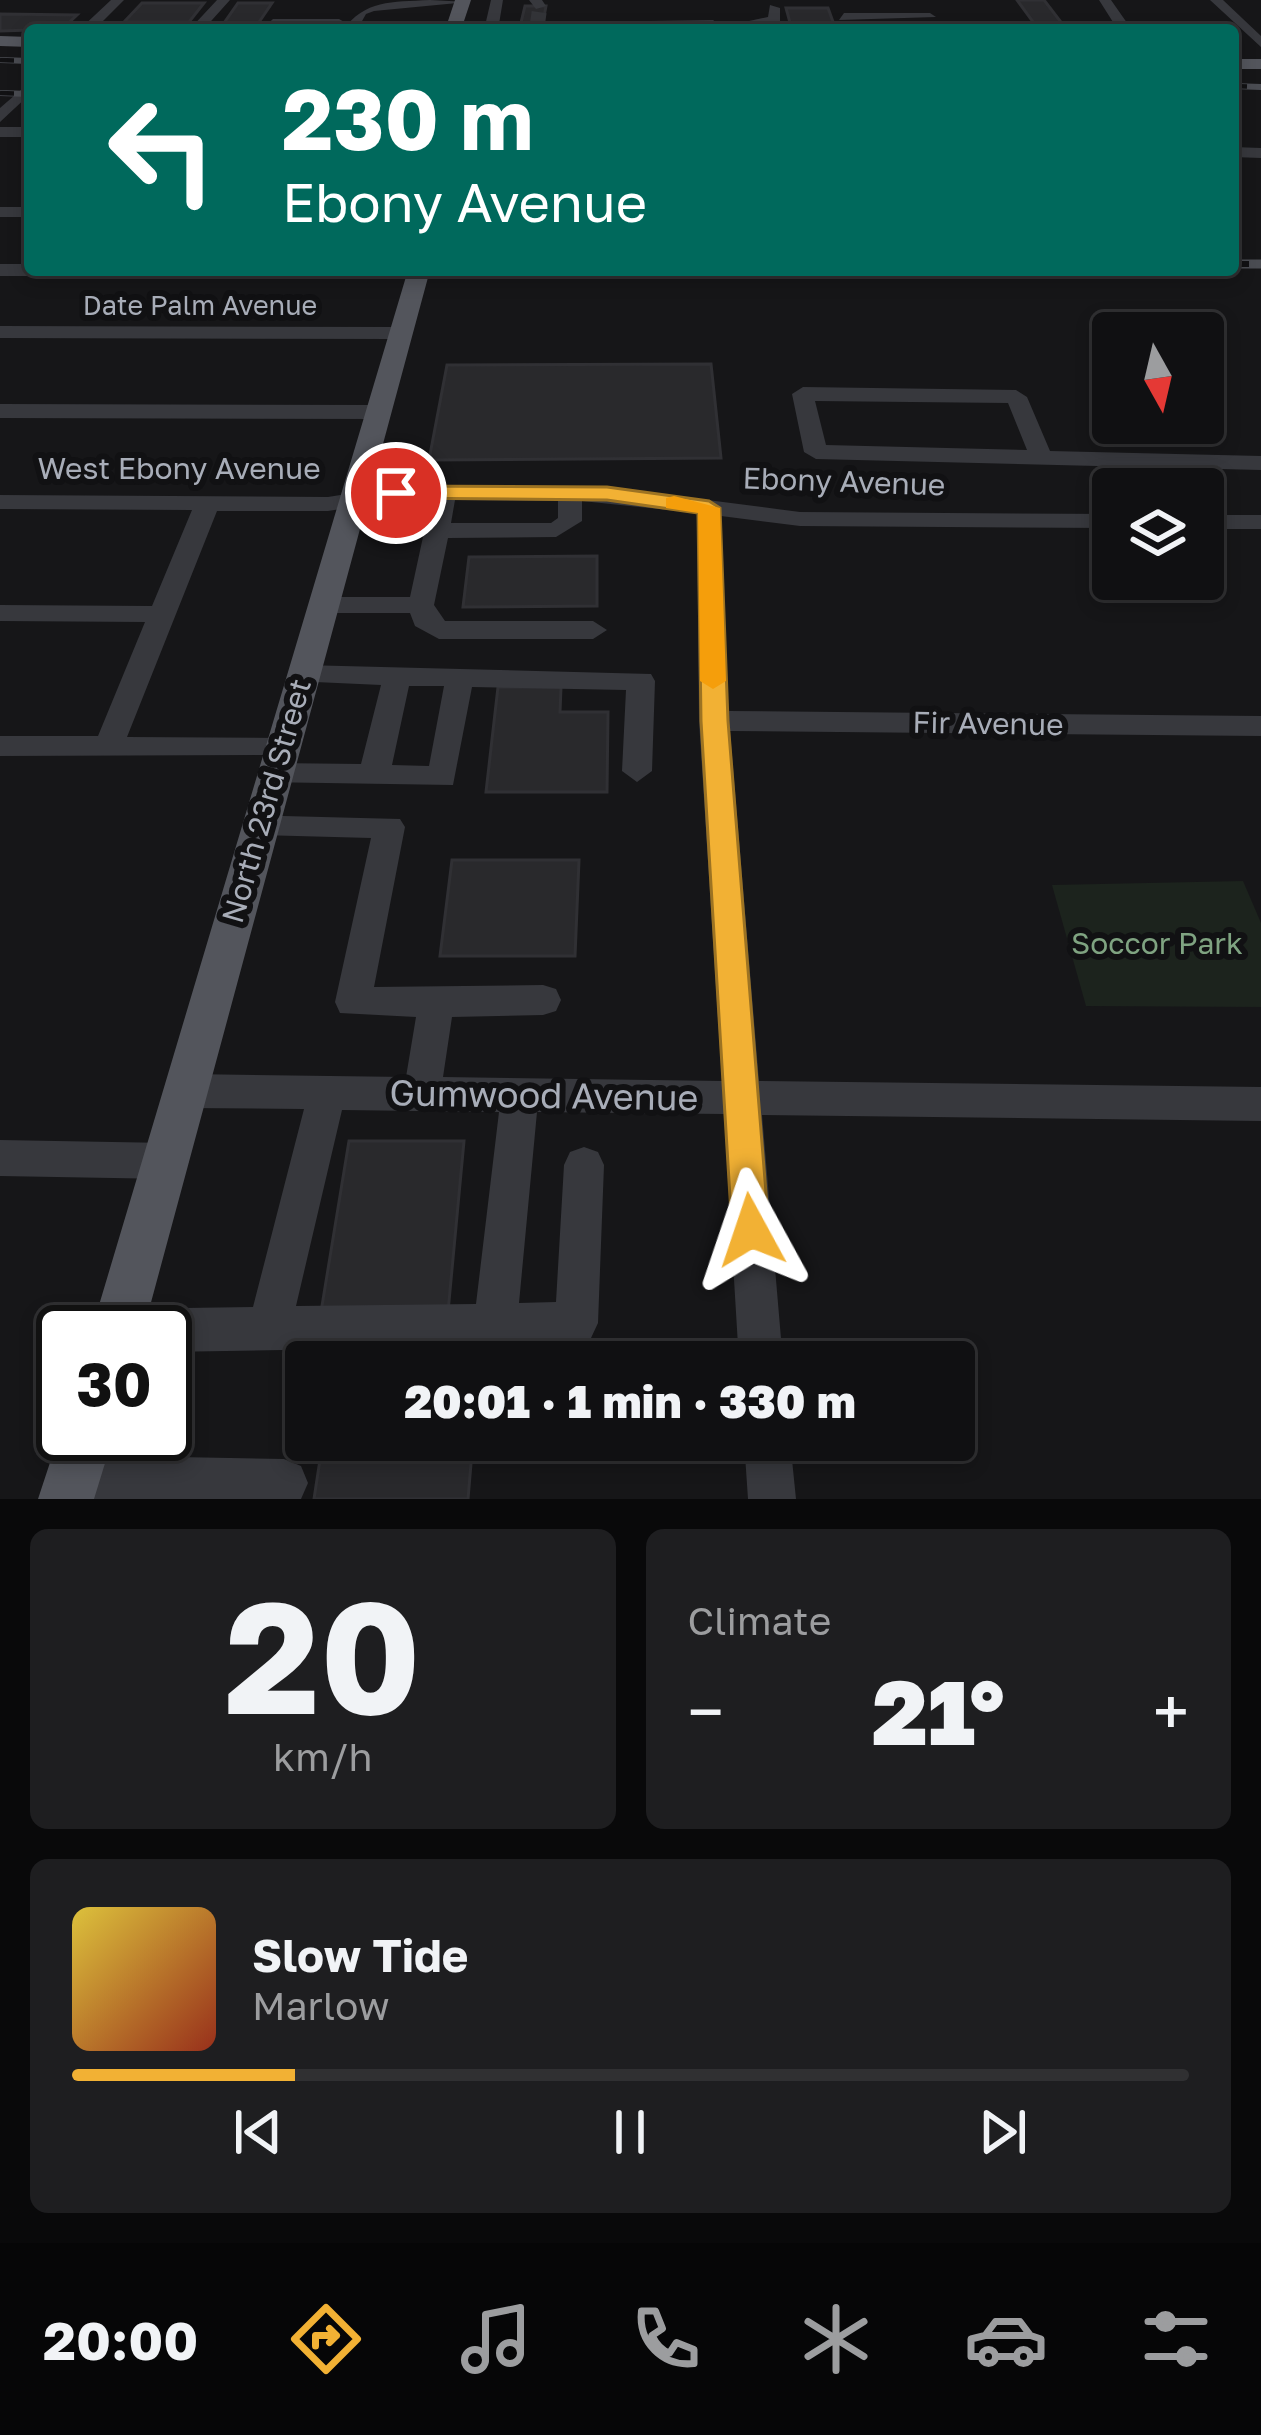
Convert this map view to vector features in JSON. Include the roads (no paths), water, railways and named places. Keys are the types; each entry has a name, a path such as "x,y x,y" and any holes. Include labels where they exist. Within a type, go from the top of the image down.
{"main road":[{"name":"North 23rd Street","path":"125,1305 170,1161 275,761 358,497 417,276"}],"street":[{"path":"202,24 224,0"},
{"path":"838,0 846,24 930,17"},
{"path":"1216,0 1261,44"},
{"path":"307,21 361,10 462,1"},
{"path":"92,24 115,2 136,5"},
{"path":"754,24 775,20 774,8"},
{"path":"650,23 709,23"},
{"path":"0,117 24,92"},
{"name":"Date Palm Avenue","path":"0,332 400,333"},
{"path":"1042,458 1016,397 803,394 816,452 1042,458 1261,463"},
{"path":"0,411 380,412"},
{"path":"444,493 422,605 424,620 440,629 593,630"},
{"path":"437,531 556,530 570,521 570,494"},
{"name":"Ebony Avenue","path":"358,497 570,494 800,519 1092,521"},
{"name":"West Ebony Avenue","path":"0,502 328,504 358,497"},
{"path":"108,746 207,504"},
{"path":"709,508 714,721 759,1341"},
{"path":"1224,522 1261,522"},
{"path":"324,605 422,605"},
{"path":"0,613 160,614"},
{"path":"303,674 641,681 637,772"},
{"path":"374,775 397,676"},
{"path":"0,746 108,746 374,775 442,777 460,677"},
{"name":"Fir Avenue","path":"714,721 1261,727"},
{"path":"259,823 388,827 353,1002 543,1000"},
{"path":"422,1094 436,1002"},
{"name":"Gumwood Avenue","path":"187,1091 1261,1104"},
{"path":"269,1329 327,1093"},
{"path":"495,1325 520,1095"},
{"path":"0,1157 170,1161"},
{"path":"192,1331 576,1323 584,1165"},
{"path":"769,1461 772,1499"},
{"path":"75,1470 284,1483"}],"tunnel":[{"path":"537,24 540,6"}],"railway":[{"path":"0,60 24,61"},
{"path":"1239,86 1261,87"},
{"path":"0,93 24,94"},
{"path":"1239,264 1261,264"}],"park label":[{"name":"Soccor Park","path":"1157,944"}]}
